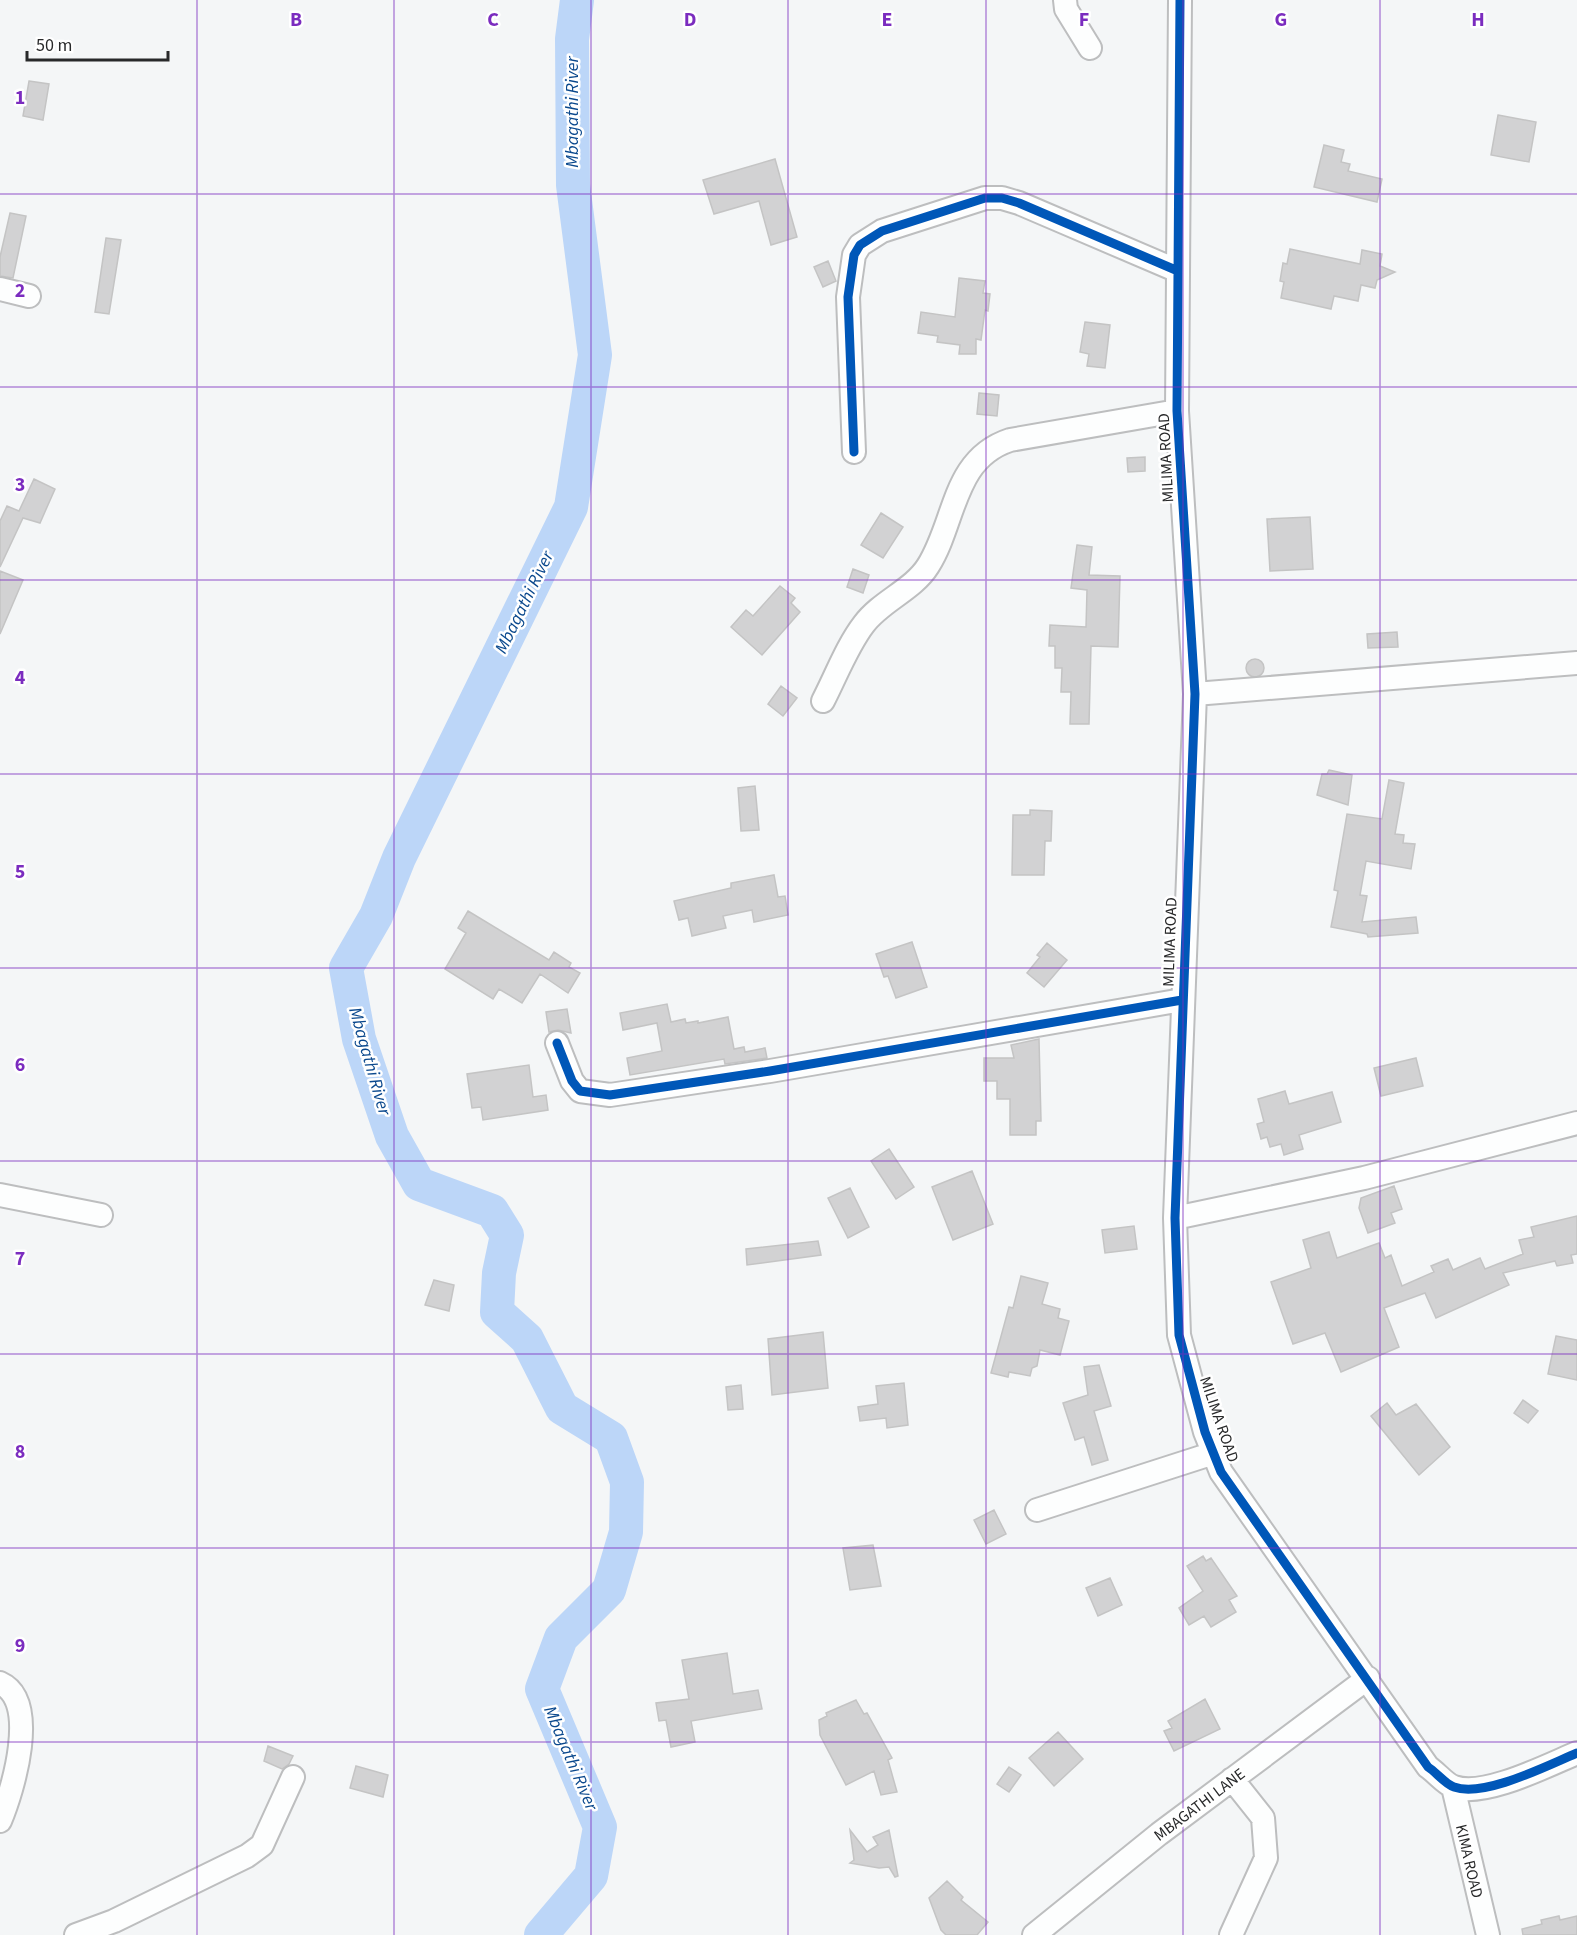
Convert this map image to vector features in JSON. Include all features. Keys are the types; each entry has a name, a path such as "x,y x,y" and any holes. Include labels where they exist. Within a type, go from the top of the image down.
{"street":[{"path":"1065,0 1066,9 1090,48"},
{"name":"MILIMA ROAD","path":"1180,0 1177,411 1195,694 1182,1000 1176,1218 1179,1335 1189,1379 1221,1472 1368,1678 1428,1767 1453,1787"},
{"path":"854,453 848,297 851,273 854,255 860,245 882,231 969,202 1002,198 1178,272"},
{"path":"0,289 28,296"},
{"path":"823,701 863,625 884,603 917,578 928,566 963,480 981,454 1010,440 1177,411"},
{"path":"1195,694 1577,663"},
{"path":"557,1043 572,1081 580,1091 610,1095 770,1071 1182,1000"},
{"path":"1176,1218 1364,1178 1577,1123"},
{"path":"0,1195 101,1215"},
{"path":"1037,1510 1214,1453"},
{"name":"MBAGATHI LANE","path":"1034,1935 1232,1779 1368,1678"},
{"path":"0,1683 14,1694 21,1710 22,1733 7,1804 0,1821"},
{"path":"1453,1787 1474,1789 1503,1782 1577,1753"},
{"path":"76,1935 114,1922 247,1857 262,1845 293,1778"},
{"path":"1231,1935 1266,1858 1263,1818 1232,1779"},
{"name":"KIMA ROAD","path":"1453,1787 1488,1935"}],"building":[{"path":"29,81 49,84 43,120 23,116"},
{"path":"1498,115 1536,122 1529,162 1491,155"},
{"path":"1324,145 1344,150 1341,162 1350,164 1348,171 1382,179 1377,202 1314,187"},
{"path":"775,159 797,237 771,245 759,201 714,214 703,180"},
{"path":"10,213 26,216 13,278 0,276 0,257"},
{"path":"106,238 121,240 109,314 95,312"},
{"path":"1290,249 1360,264 1362,250 1382,254 1380,266 1395,272 1377,280 1375,288 1361,285 1358,301 1334,296 1331,309 1281,298 1284,282 1280,281 1283,263 1287,264"},
{"path":"828,261 836,281 823,287 814,267"},
{"path":"959,278 985,281 983,293 990,294 988,311 985,310 981,340 976,339 976,354 959,354 960,345 937,342 938,336 918,333 921,312 955,317"},
{"path":"1085,322 1110,325 1105,368 1087,366 1089,354 1080,352"},
{"path":"979,393 999,395 997,416 977,414"},
{"path":"1145,457 1145,471 1128,472 1127,458"},
{"path":"34,479 55,489 40,523 23,518 0,567 0,521 7,506 19,511"},
{"path":"881,513 903,527 883,558 861,545"},
{"path":"1310,517 1313,569 1270,571 1267,519"},
{"path":"1077,545 1092,547 1089,575 1120,576 1118,647 1091,646 1089,724 1070,724 1071,692 1061,692 1062,668 1055,668 1055,646 1049,646 1050,625 1086,627 1087,590 1071,588"},
{"path":"853,569 869,575 863,593 847,587"},
{"path":"0,571 23,580 0,634"},
{"path":"780,586 795,598 791,603 800,612 762,655 731,627 746,610 753,616"},
{"path":"1397,632 1398,647 1368,648 1367,634"},
{"path":"1251,659 1259,659 1264,664 1262,675 1251,677 1246,672 1246,664"},
{"path":"781,686 797,698 783,716 768,704"},
{"path":"1329,770 1352,775 1348,805 1317,795 1322,774 1327,774"},
{"path":"1389,780 1404,783 1395,834 1404,835 1403,843 1415,844 1411,869 1366,861 1360,895 1367,896 1362,922 1416,917 1418,933 1368,937 1367,934 1331,927 1338,891 1334,890 1347,814 1382,819"},
{"path":"755,786 759,830 741,831 738,788"},
{"path":"1030,810 1052,811 1051,841 1045,841 1044,875 1012,875 1013,815 1030,815"},
{"path":"774,875 778,897 785,896 788,915 754,922 752,910 723,916 726,928 692,936 688,918 679,920 674,901 731,888 731,883"},
{"path":"468,911 549,960 554,952 571,963 569,967 580,973 568,993 540,974 522,1003 499,989 493,999 445,969 466,933 458,928"},
{"path":"912,942 927,987 896,998 888,976 884,977 876,954"},
{"path":"1047,943 1067,960 1044,987 1027,973 1040,957 1037,955"},
{"path":"667,1004 671,1022 685,1019 686,1023 698,1021 698,1023 728,1017 734,1049 744,1047 745,1052 765,1048 767,1058 725,1064 724,1059 630,1075 627,1058 662,1051 657,1023 623,1030 620,1013"},
{"path":"567,1009 571,1033 558,1030 549,1032 546,1012"},
{"path":"1039,1039 1041,1121 1036,1121 1036,1135 1010,1135 1010,1099 997,1099 997,1081 984,1081 984,1058 1014,1058 1011,1045"},
{"path":"1416,1058 1423,1086 1381,1096 1374,1068"},
{"path":"529,1065 533,1097 546,1095 548,1110 483,1120 481,1107 472,1108 467,1074"},
{"path":"1285,1091 1289,1104 1332,1092 1341,1122 1299,1135 1303,1149 1284,1155 1281,1144 1270,1147 1267,1137 1261,1139 1257,1124 1264,1122 1258,1099"},
{"path":"889,1149 914,1187 896,1199 871,1161"},
{"path":"972,1171 993,1224 953,1240 932,1187"},
{"path":"1394,1186 1402,1209 1391,1213 1395,1223 1368,1233 1359,1208 1361,1198"},
{"path":"850,1188 869,1227 848,1238 828,1198"},
{"path":"1577,1216 1577,1254 1571,1255 1573,1263 1557,1266 1555,1261 1503,1273 1509,1285 1436,1318 1425,1293 1384,1308 1399,1347 1341,1372 1325,1333 1293,1344 1271,1282 1311,1268 1303,1240 1329,1232 1337,1258 1379,1243 1385,1258 1391,1255 1402,1286 1434,1272 1431,1266 1448,1259 1453,1270 1480,1258 1485,1269 1523,1254 1519,1240 1534,1237 1531,1227"},
{"path":"1134,1226 1137,1249 1105,1253 1102,1230"},
{"path":"818,1241 821,1255 747,1265 746,1249"},
{"path":"1021,1276 1048,1283 1042,1304 1060,1309 1058,1318 1069,1321 1060,1355 1040,1350 1037,1366 1032,1368 1030,1376 1009,1372 1008,1377 991,1373 1009,1307 1013,1308"},
{"path":"434,1280 454,1285 449,1311 425,1305"},
{"path":"823,1332 828,1388 772,1395 768,1339"},
{"path":"1556,1336 1577,1340 1577,1380 1548,1374"},
{"path":"1099,1365 1111,1406 1094,1411 1108,1460 1092,1465 1084,1437 1075,1440 1063,1403 1088,1395 1084,1367"},
{"path":"904,1383 908,1425 887,1428 886,1418 860,1421 858,1407 878,1404 876,1386"},
{"path":"741,1385 743,1409 728,1410 726,1387"},
{"path":"1523,1400 1538,1411 1528,1423 1514,1413"},
{"path":"1387,1403 1396,1415 1416,1404 1450,1447 1419,1475 1371,1416"},
{"path":"994,1510 1006,1534 986,1544 974,1520"},
{"path":"873,1545 881,1586 850,1590 843,1548"},
{"path":"1203,1556 1206,1561 1211,1558 1237,1596 1229,1600 1236,1612 1211,1627 1204,1616 1189,1625 1179,1608 1203,1591 1187,1566"},
{"path":"1110,1578 1122,1605 1098,1616 1086,1588"},
{"path":"727,1653 733,1694 758,1690 762,1709 691,1721 695,1742 671,1747 666,1720 659,1721 656,1703 689,1699 682,1660"},
{"path":"1205,1699 1220,1729 1174,1751 1164,1731 1172,1728 1168,1721"},
{"path":"856,1700 864,1714 867,1713 892,1758 888,1760 897,1792 881,1795 874,1771 846,1785 820,1735 819,1720 827,1716 826,1713"},
{"path":"1058,1732 1083,1759 1054,1786 1029,1758"},
{"path":"268,1746 293,1756 289,1764 282,1769 264,1761"},
{"path":"356,1766 388,1775 383,1797 350,1788"},
{"path":"1009,1767 1021,1775 1009,1792 997,1784"},
{"path":"850,1830 867,1852 878,1845 873,1837 889,1830 898,1876 895,1877 889,1867 879,1868 850,1863 854,1860"},
{"path":"947,1881 963,1897 961,1900 988,1922 977,1935 946,1935 941,1930 929,1898"},
{"path":"1559,1916 1560,1920 1577,1916 1577,1935 1523,1935 1522,1929 1542,1924 1541,1920"}],"waterway":[{"name":"Mbagathi River","path":"541,1935 591,1876 600,1827 542,1689 561,1638 609,1590 626,1532 627,1482 611,1438 562,1408 527,1339 497,1312 499,1273 507,1235 492,1211 419,1184 392,1136 359,1039 346,968 376,916 399,858 571,507 595,355 573,185 572,39 577,0"}],"cycle path":[{"path":"1180,0 1177,411 1195,694 1175,1218 1179,1335 1205,1432 1221,1472 1428,1767 1454,1787 1482,1788 1516,1779 1577,1753"},
{"path":"854,452 848,297 854,255 860,245 882,231 985,198 1002,198 1019,203 1178,271"},
{"path":"557,1043 572,1081 580,1091 610,1095 770,1071 1182,1000"}]}
